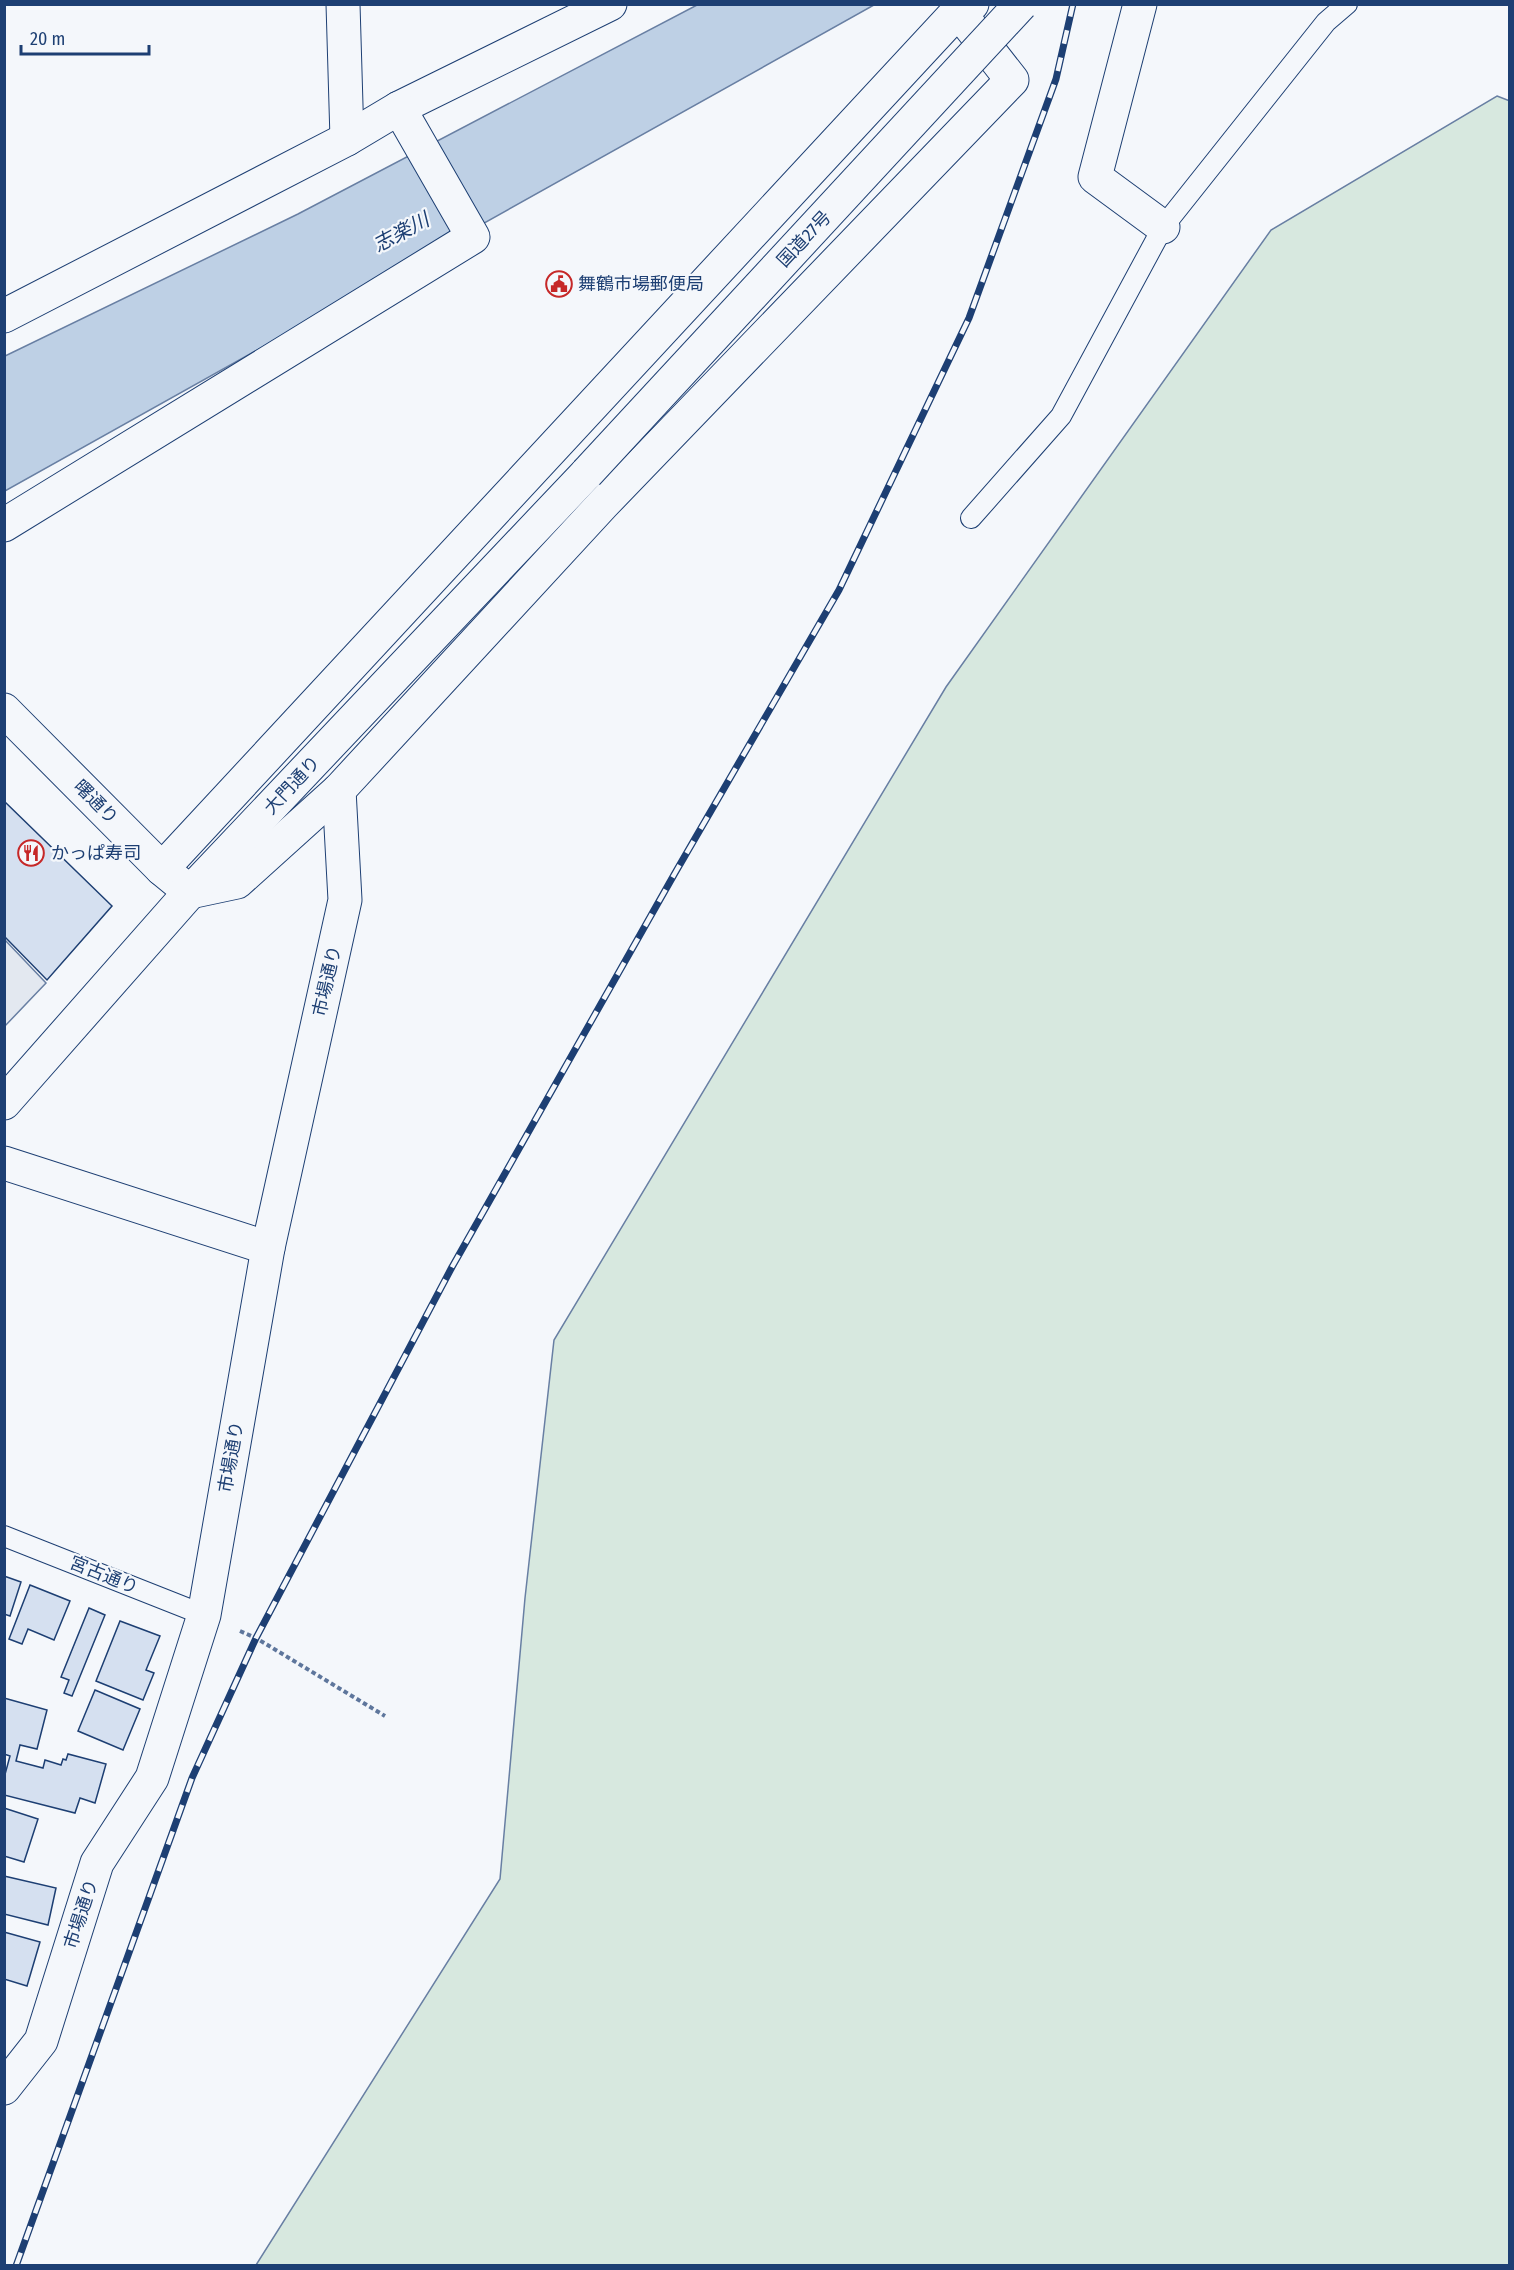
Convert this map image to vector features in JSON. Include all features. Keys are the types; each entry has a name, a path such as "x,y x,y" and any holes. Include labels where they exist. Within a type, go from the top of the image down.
{"main road":[{"path":"343,4 347,139"},
{"path":"4,316 347,139 399,108 610,4"},
{"name":"国道27号","path":"587,473 1021,4"},
{"path":"1140,4 1095,177 1163,227"},
{"path":"162,869 965,8 1012,80 603,504 339,790 237,882 190,892"},
{"path":"4,525 474,237 399,108"},
{"name":"大門通り","path":"4,1103 190,892 587,473"},
{"name":"曙通り","path":"4,710 162,869 190,892"},
{"name":"市場通り","path":"4,2088 40,2041 97,1863 152,1778 204,1615 268,1248 345,900 339,790"},
{"path":"4,1163 268,1248"}],"lane":[{"path":"971,518 1061,416 1163,227 1326,22 1347,4"},
{"name":"宮古通り","path":"4,1536 204,1615"}],"path":[{"path":"204,1615 256,1638 385,1716"}],"shaded area":[{"path":"1497,96 1510,101 1509,2265 256,2265 500,1879 525,1598 554,1340 946,687 1271,230"},
{"path":"5,940 46,983 5,1026"}],"water":[{"name":"志楽川","path":"697,5 874,5 5,491 5,356 298,214"}],"building":[{"name":"かっぱ寿司","path":"4,801 112,906 47,980 4,936"},
{"path":"4,1576 21,1582 10,1616 4,1614"},
{"path":"30,1585 70,1601 54,1640 28,1629 22,1644 9,1639"},
{"path":"89,1608 105,1615 72,1696 64,1693 69,1680 61,1677"},
{"path":"120,1621 160,1636 146,1670 154,1673 143,1700 96,1681"},
{"path":"95,1690 140,1709 123,1750 78,1731"},
{"path":"4,1698 47,1710 37,1749 20,1745 16,1761 43,1768 45,1760 61,1765 68,1754 106,1764 95,1803 80,1798 75,1813 4,1795 4,1778 10,1756 4,1754"},
{"path":"4,1808 38,1819 24,1862 4,1856"},
{"path":"4,1876 56,1888 48,1925 4,1914"},
{"path":"4,1932 40,1942 27,1986 4,1979"}],"railway":[{"path":"16,2266 192,1778 256,1638 452,1267 675,873 839,590 969,318 1056,79 1073,4"}],"place":[{"name":"舞鶴市場郵便局","path":"559,284"},
{"name":"かっぱ寿司","path":"31,853"}]}
